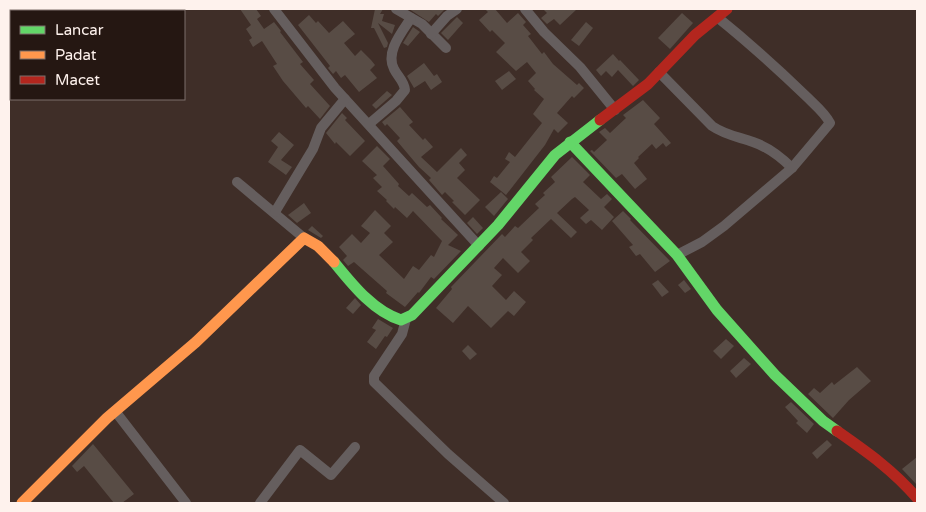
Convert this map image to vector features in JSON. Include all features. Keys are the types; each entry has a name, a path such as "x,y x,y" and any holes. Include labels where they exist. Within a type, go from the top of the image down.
{"street":[{"path":"274,9 346,99 479,246"},
{"path":"396,9 422,24 446,48"},
{"path":"432,34 446,16 457,9"},
{"path":"525,9 544,32 580,67 615,110"},
{"path":"237,182 304,238 310,240 324,252 385,314 396,320 406,319 419,309 479,246 547,164 570,142 633,97 695,35 721,12 745,40 789,79 829,121 830,126 811,144 792,168 717,231 702,242 677,255"},
{"path":"369,124 396,101 405,90 403,82 393,68 392,60 396,43 411,18"},
{"path":"659,72 712,126 719,131 754,142 783,158 792,168"},
{"path":"275,212 313,149 321,128 346,99"},
{"path":"570,142 677,255 717,310 775,375 824,421 884,464 902,480 917,498"},
{"path":"22,503 115,411 196,342 304,238"},
{"path":"406,319 404,331 374,376 374,382 448,454 504,503"},
{"path":"115,411 186,503"},
{"path":"260,503 300,450 331,475 355,447"}],"building":[{"path":"240,9 256,9 261,16 257,19 264,29 274,22 281,31 303,62 300,64 314,80 310,84 330,106 320,119 308,106 306,108 283,81 273,66 277,64 262,41 253,47 249,40 252,38 246,29 251,25"},
{"path":"375,9 383,9 380,14 384,14 382,21 395,25 392,34 378,23 388,43 387,47 384,48 374,28 371,28"},
{"path":"409,9 445,9 438,16 436,14 429,22"},
{"path":"485,9 495,9 507,23 518,13 526,22 523,25 531,34 528,36 542,54 544,52 553,64 577,85 579,83 584,88 574,98 572,96 557,113 568,123 558,133 554,129 545,145 506,195 490,182 494,176 497,178 510,162 505,159 509,152 515,157 542,123 533,114 544,99 528,81 536,73 527,62 516,71 496,52 505,43 492,30 490,32 479,20 488,12"},
{"path":"543,9 577,9 560,25 554,19 547,24 541,18 547,13"},
{"path":"682,13 693,23 670,49 658,38"},
{"path":"309,15 316,23 318,21 329,33 343,21 355,34 344,43 355,56 361,50 371,60 375,65 370,70 377,78 359,92 345,75 341,78 336,71 333,74 328,68 330,66 298,25"},
{"path":"457,17 463,23 448,40 441,33"},
{"path":"586,22 593,28 579,46 571,40"},
{"path":"413,27 420,32 408,46 403,43"},
{"path":"613,54 639,80 633,86 618,70 612,77 606,71 601,76 596,70"},
{"path":"424,63 434,76 437,74 442,82 431,90 425,81 414,88 407,76"},
{"path":"509,71 516,79 502,90 495,81"},
{"path":"387,91 392,95 376,109 372,105"},
{"path":"643,100 660,118 654,124 671,143 666,147 663,143 656,149 652,144 638,157 634,163 647,179 635,189 622,174 616,178 590,151 594,152 607,140 599,132 605,128 610,133 626,118 623,115"},
{"path":"400,107 413,122 409,125 423,140 425,138 433,147 421,157 437,172 461,148 467,155 459,163 465,170 457,178 480,200 465,215 445,192 442,195 429,180 431,178 397,141 400,138 387,124 385,126 382,122"},
{"path":"342,113 347,118 345,120 365,141 350,156 336,142 335,144 326,133"},
{"path":"279,132 294,145 281,160 292,167 286,175 268,162 278,147 271,141"},
{"path":"377,146 390,159 383,166 399,184 398,186 409,196 412,193 427,207 430,205 441,219 458,235 448,245 461,251 434,279 431,277 405,307 386,293 387,291 354,262 348,266 343,260 347,256 339,247 352,234 361,243 370,233 361,226 375,210 391,226 384,233 393,242 379,255 404,279 413,266 419,270 431,255 434,257 442,241 413,211 407,218 395,207 394,209 377,191 382,187 373,178 377,175 362,161"},
{"path":"572,157 590,175 583,182 601,199 607,194 612,199 604,207 614,217 602,230 591,220 586,224 580,218 589,210 575,197 557,213 577,232 571,238 551,219 531,238 533,240 521,252 530,261 518,273 503,258 494,268 502,275 492,286 506,300 514,291 526,302 514,316 508,311 491,328 468,306 453,323 436,308 452,289 451,287 502,234 505,237 515,226 518,228 539,208 535,204 555,182 551,177"},
{"path":"501,192 508,199 494,216 485,207"},
{"path":"304,203 311,213 297,223 288,215"},
{"path":"623,211 670,261 655,272 640,254 636,256 629,247 633,245 612,221"},
{"path":"473,217 483,228 477,234 467,223"},
{"path":"312,226 323,236 321,238 308,230"},
{"path":"658,280 669,292 662,297 652,284"},
{"path":"684,280 691,289 685,293 678,285"},
{"path":"355,298 361,305 353,314 346,308"},
{"path":"378,319 393,328 376,349 367,342 376,330 372,328"},
{"path":"726,339 734,346 721,359 713,351"},
{"path":"468,345 477,354 470,360 462,351"},
{"path":"744,358 751,364 736,378 730,371"},
{"path":"857,367 871,381 849,400 833,418 808,394 814,388 820,393 832,382 834,385"},
{"path":"791,402 814,424 807,433 796,423 798,421 785,407"},
{"path":"827,440 832,445 817,459 812,453"},
{"path":"93,444 134,494 122,503 114,503 84,466 77,472 72,466"},
{"path":"917,457 917,485 902,469"}],"traffic: fast":[{"path":"334,262 364,296 381,310 401,320 412,315 498,225 555,155 600,120"},
{"path":"570,142 677,255 717,310 775,375 823,421 837,431"}],"traffic: slow":[{"path":"22,503 107,418 196,342 304,238 318,246 334,262"}],"traffic: jam":[{"path":"600,120 648,84 695,35 727,9"},
{"path":"837,431 889,470 917,498"}]}
